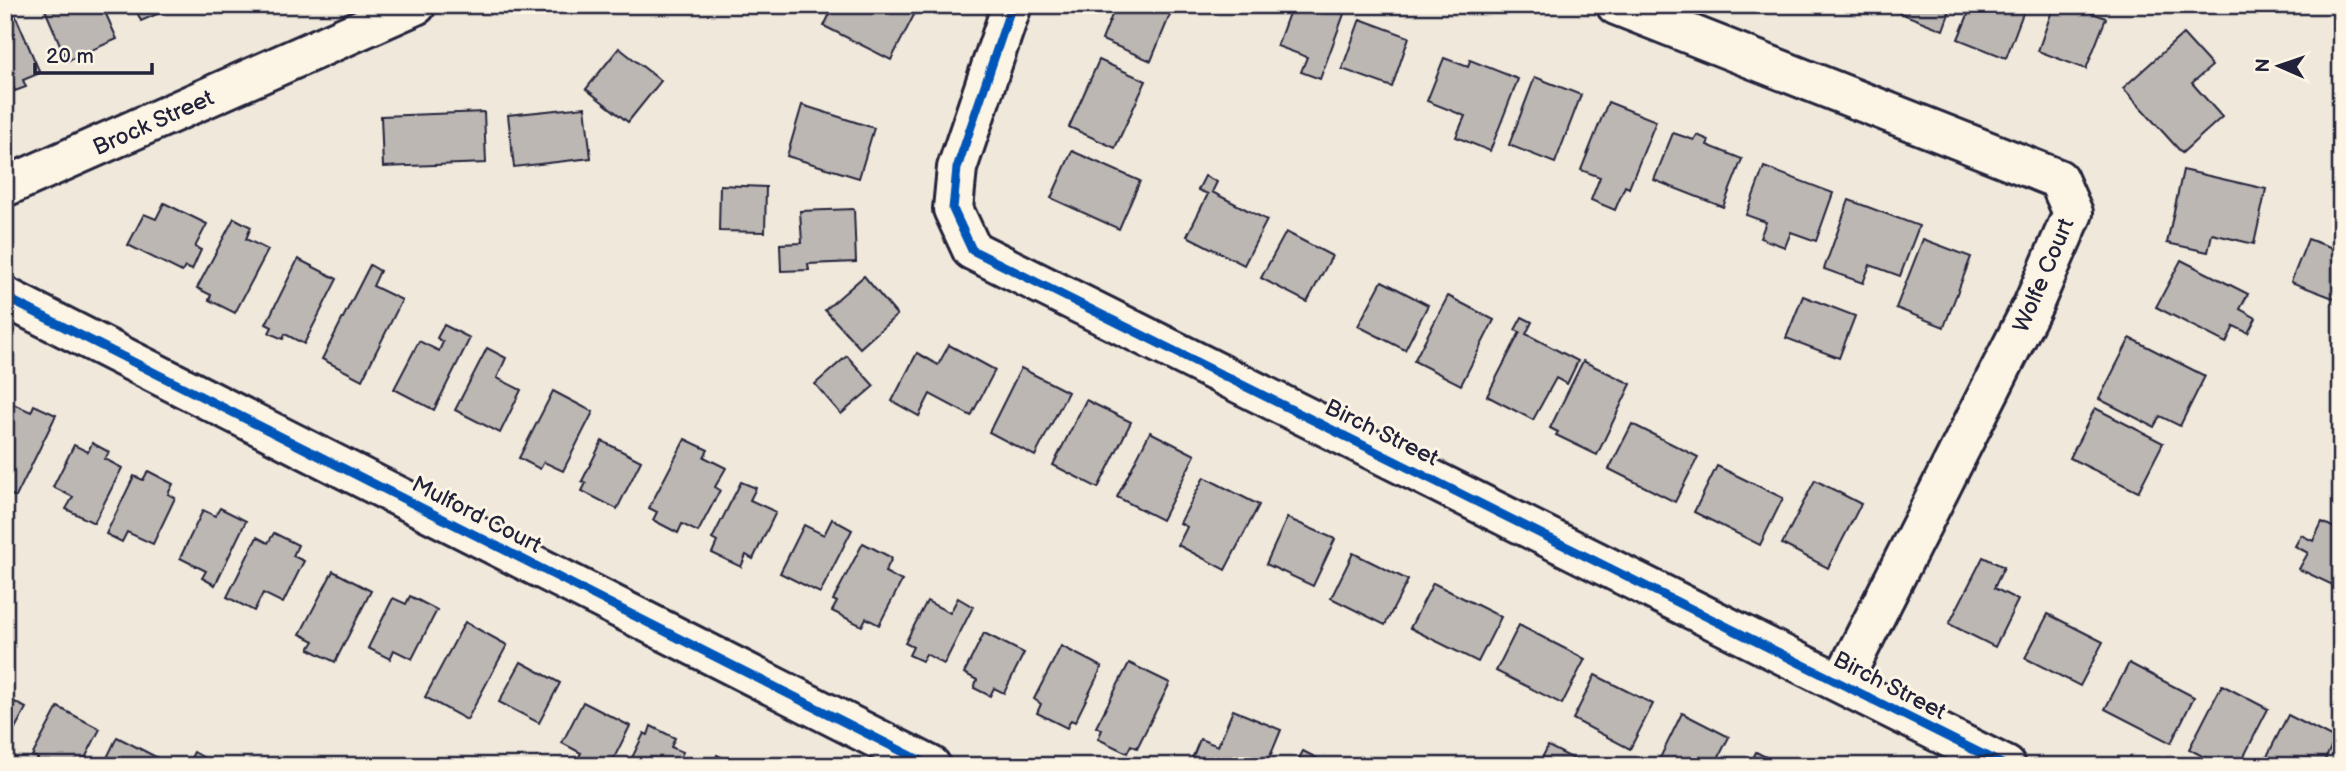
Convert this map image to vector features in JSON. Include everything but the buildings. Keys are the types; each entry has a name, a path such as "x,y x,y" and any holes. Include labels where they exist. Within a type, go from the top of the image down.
{"street":[{"name":"Brock Street","path":"5,187 416,5"},
{"name":"Birch Street","path":"1012,5 957,168 953,209 972,250 2006,766"},
{"name":"Wolfe Court","path":"1616,5 2058,179 2073,214 2033,304 1842,682"},
{"name":"Mulford Court","path":"5,297 931,766"}],"cycle path":[{"path":"1012,5 957,168 953,209 972,250 2006,766"},
{"path":"5,297 931,766"}]}
